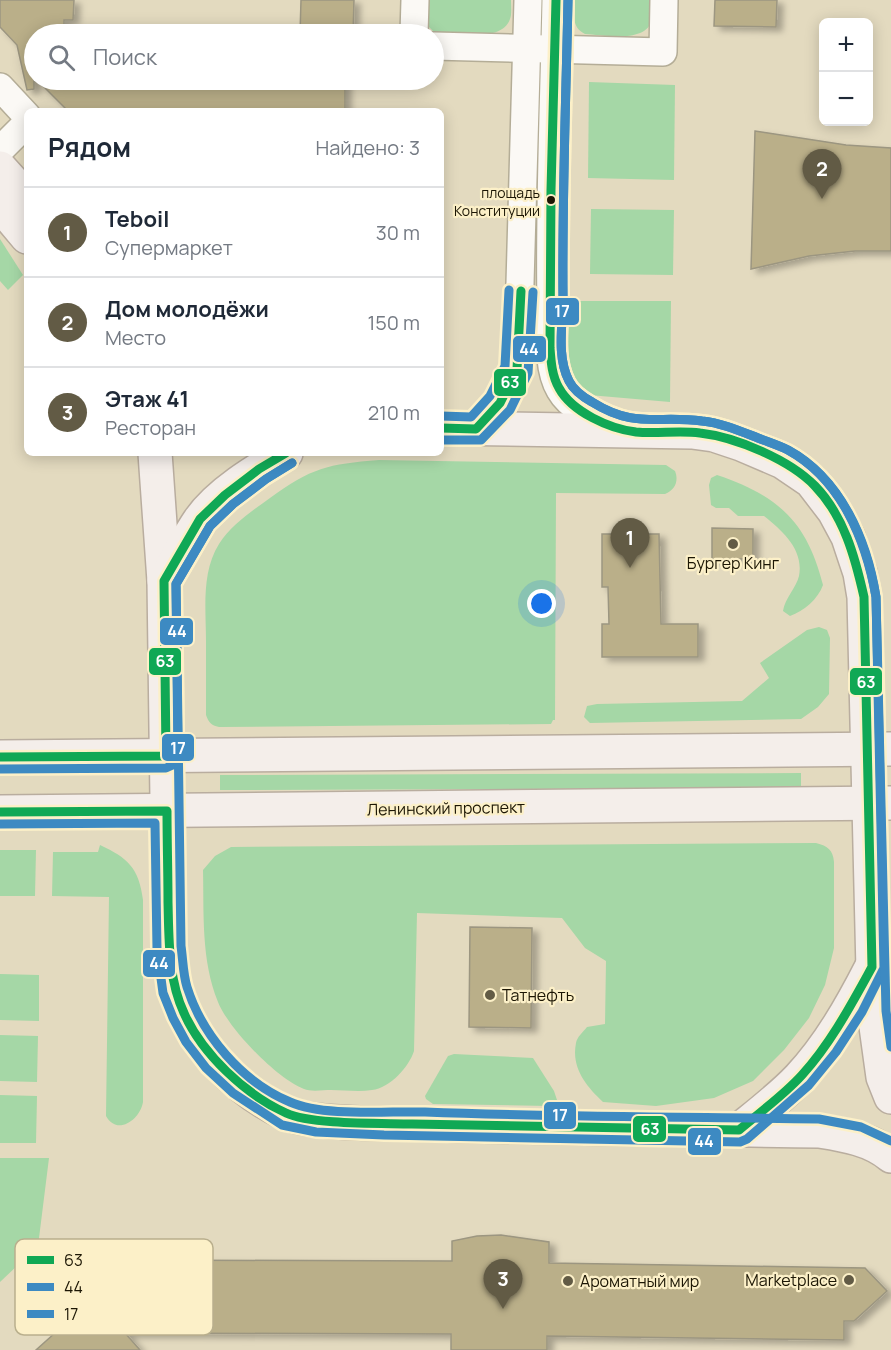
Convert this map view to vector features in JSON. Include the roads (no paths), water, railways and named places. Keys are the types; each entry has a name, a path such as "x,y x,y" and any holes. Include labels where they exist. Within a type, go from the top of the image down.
{"main road":[{"path":"0,168 24,195"},
{"path":"0,205 24,233"},
{"path":"444,428 692,432 714,435 783,462 811,481 834,511 848,537 860,573 879,749 872,967 878,1052 883,1077 891,1097"},
{"path":"155,456 164,581 169,947 175,990 184,1014 214,1059 240,1084 288,1114 317,1120 385,1124 819,1131 846,1135 866,1142 891,1156"},
{"path":"164,581 200,519 225,495 259,469 281,456"},
{"path":"0,757 879,749"},
{"name":"Ленинский проспект","path":"0,812 879,803"},
{"path":"739,1130 801,1076 827,1044 872,967"}],"street":[{"path":"414,24 415,0"},
{"path":"476,429 500,403 518,361 528,0"},
{"path":"556,0 550,279 552,357 555,378 567,400 589,415 628,431"},
{"path":"444,46 663,52 664,0"},
{"path":"0,87 24,113"},
{"path":"0,150 24,126"}],"place":[{"name":"Дом молодёжи","path":"822,199"},
{"name":"площадь Конституции","path":"551,200"},
{"name":"Бургер Кинг","path":"733,544"},
{"name":"Teboil","path":"630,568"},
{"name":"Татнефть","path":"490,995"},
{"name":"Marketplace","path":"849,1280"},
{"name":"Ароматный мир","path":"568,1281"},
{"name":"Этаж 41","path":"503,1309"}]}
